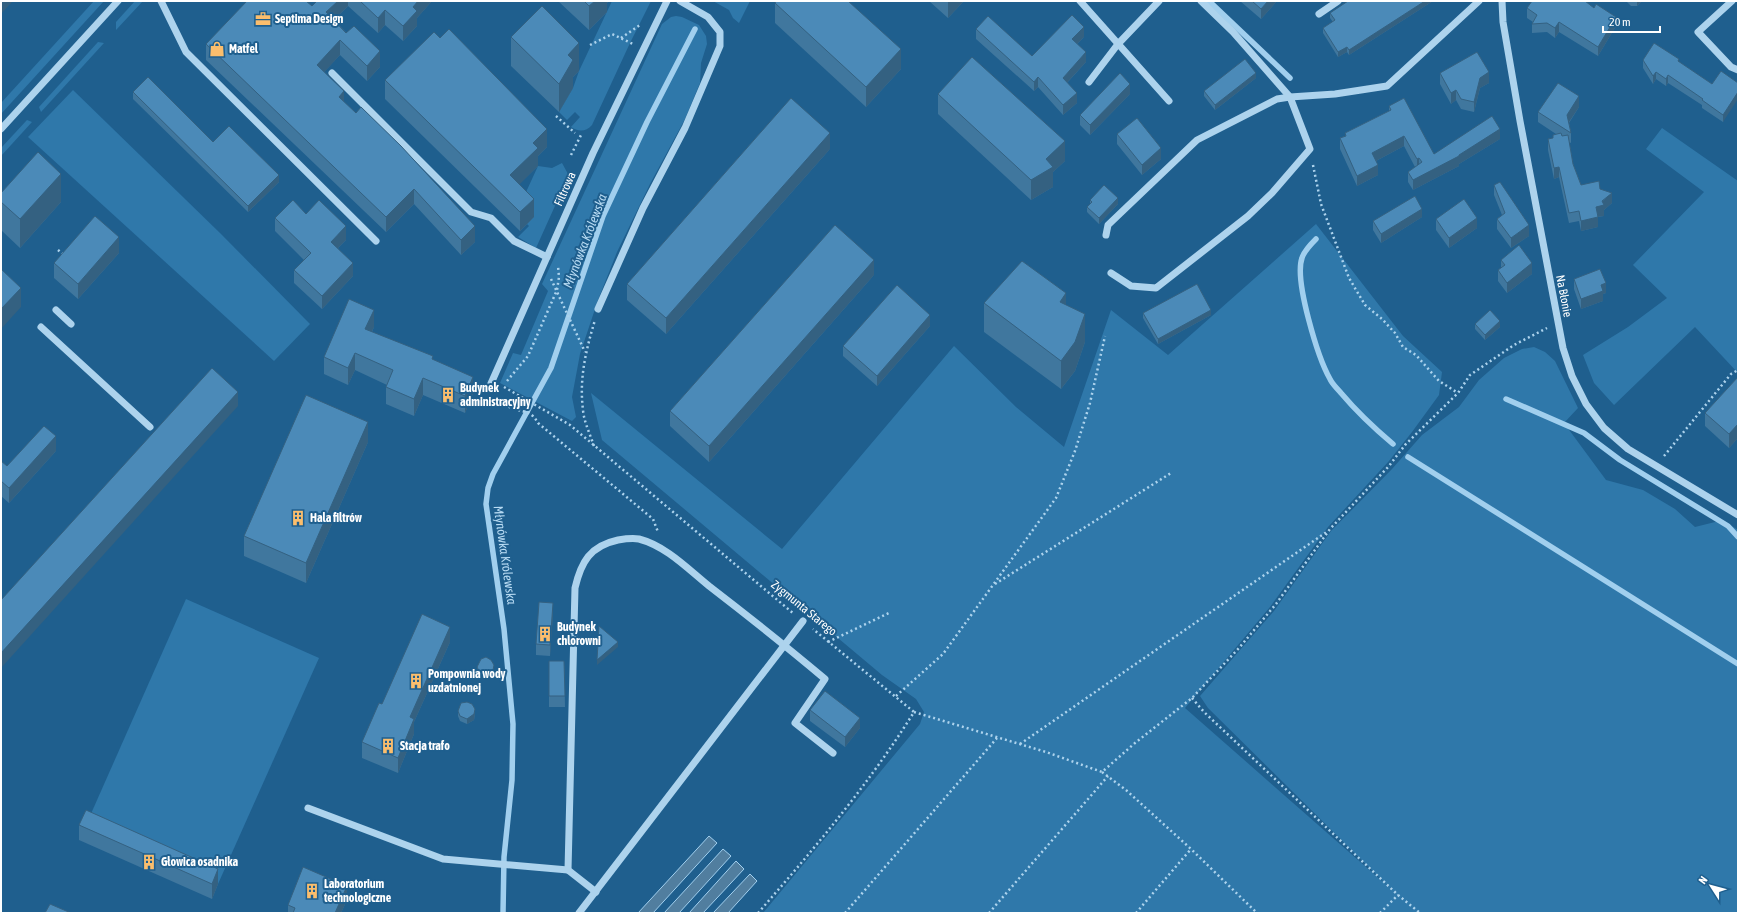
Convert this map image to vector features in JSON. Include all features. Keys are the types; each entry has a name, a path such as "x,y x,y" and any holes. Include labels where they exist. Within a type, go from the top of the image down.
{"street":[{"path":"1,129 118,1"},
{"path":"162,1 186,52 376,241"},
{"name":"Filtrowa","path":"491,384 593,153 668,1"},
{"path":"598,310 642,208 685,128 720,46 720,32 708,17 680,1"},
{"path":"1080,1 1169,101"},
{"path":"1089,82 1118,44 1159,1"},
{"path":"1111,274 1131,286 1156,288 1248,216 1272,194 1310,149 1290,97 1233,32 1201,1"},
{"path":"1318,14 1338,1"},
{"path":"1106,235 1108,225 1197,140 1277,99 1335,94 1387,86 1479,1"},
{"name":"Na Błonie","path":"1502,1 1503,22 1512,78 1563,348 1572,376 1586,404 1604,428 1628,449 1738,515"},
{"path":"1732,1 1698,32 1731,67 1738,70"},
{"path":"332,73 471,212 491,218 514,241 547,257"},
{"path":"56,310 71,324"},
{"path":"41,327 150,427"},
{"path":"568,870 575,588 578,574 586,559 594,550 606,542 621,539 638,539 665,551 785,645 825,679 795,723 833,753"},
{"path":"579,913 803,621"},
{"path":"308,808 442,860 568,870 596,892"}],"path":[{"path":"621,38 643,23"},
{"path":"590,45 612,34 630,42"},
{"path":"556,116 575,133"},
{"path":"571,155 581,135"},
{"path":"1310,149 1321,204 1349,278 1364,305 1382,319 1395,333 1403,347 1416,355 1439,381 1458,393"},
{"path":"58,250 70,260"},
{"path":"541,272 549,276 557,290 585,353"},
{"path":"503,386 528,356 557,290"},
{"path":"594,446 583,411 583,379 585,353 598,310"},
{"path":"1102,772 1135,743 1192,698 1239,648 1276,604 1330,530 1389,466 1406,445 1458,393 1470,375 1514,345 1536,335"},
{"path":"896,696 943,654 1056,498 1090,404 1105,336"},
{"path":"1656,466 1731,374 1738,370"},
{"name":"Zygmunta Starego","path":"491,384 503,386 564,420 828,642 914,712"},
{"path":"491,398 514,409 525,411 533,415 538,423 653,519 665,551"},
{"path":"993,586 1171,473"},
{"path":"1020,744 1330,530"},
{"path":"828,642 891,612"},
{"path":"1192,698 1204,712 1398,895 1420,913"},
{"path":"758,913 818,845 898,737 914,712 1020,744 1102,772 1126,790 1191,849 1257,913"},
{"path":"845,913 997,738"},
{"path":"989,913 1108,776"},
{"path":"1136,913 1191,849"},
{"path":"1380,913 1398,895"}],"shaded area":[{"path":"94,1 104,1 1,114 1,103"},
{"path":"135,1 143,1 116,30 116,22"},
{"path":"612,1 651,1 592,125 585,130 576,130 571,127 580,117 575,112 567,120 559,112 573,88 579,71"},
{"path":"713,1 750,1 739,23 733,18 729,10"},
{"path":"671,17 682,17 699,25 706,36 707,44 701,63 700,83 685,119 650,184 617,252 598,300 580,354 572,397 576,417 572,421 500,383 513,353 521,355 548,291 542,284 662,24"},
{"path":"98,42 104,43 41,112 39,107"},
{"path":"73,90 221,234 310,324 274,361 28,137"},
{"path":"27,120 32,122 1,156 1,148"},
{"path":"1662,128 1738,181 1738,373 1695,327 1614,405 1594,383 1583,355 1628,327 1667,298 1633,265 1704,192 1646,149"},
{"path":"562,163 568,177 536,248 518,237 529,226 527,224 534,216 521,203 538,166 552,168"},
{"path":"1316,224 1403,336 1442,372 1439,395 1389,461 1328,527 1270,607 1185,708 1390,888 1208,708 1200,696 1274,611 1331,531 1392,469 1422,435 1459,407 1479,380 1504,358 1522,349 1534,347 1545,352 1555,361 1578,408 1564,423 1606,480 1643,490 1675,509 1695,527 1723,520 1738,530 1738,913 763,913 920,724 924,712 916,699 882,675 602,440 591,393 782,549 954,346 1016,407 1064,447 1111,310 1168,355"},
{"path":"186,599 319,658 218,884 86,825"},
{"path":"709,836 717,843 653,913 638,913"},
{"path":"723,849 731,856 679,913 664,913"},
{"path":"736,861 744,869 703,913 689,913"},
{"path":"750,874 757,881 728,913 713,913"}],"building":[{"path":"247,1 306,1 312,6 317,1 338,1 326,12 346,33 354,26 380,51 367,66 340,40 317,65 344,91 339,97 356,113 361,107 401,146 475,226 461,240 414,189 386,217 206,44"},
{"path":"360,1 418,1 413,7 417,11 403,26 385,10 378,18"},
{"path":"584,1 595,1 589,6"},
{"path":"776,1 848,1 901,49 866,87 775,3"},
{"path":"1252,1 1268,1 1261,9"},
{"path":"1348,1 1425,1 1349,50 1347,47 1338,52 1323,28 1335,20 1330,13"},
{"path":"1532,1 1585,1 1594,8 1596,4 1616,17 1598,47 1559,22 1555,28 1547,23 1532,24 1537,15 1527,8"},
{"path":"542,6 579,43 568,55 573,60 559,84 511,37"},
{"path":"1072,15 1084,27 1072,39 1086,52 1063,78 1077,93 1063,105 1038,77 1034,82 976,29 988,16 1032,56"},
{"path":"449,29 547,129 533,143 538,148 510,175 534,199 520,212 385,80 434,32 440,38"},
{"path":"1654,43 1679,59 1678,61 1712,84 1721,71 1738,83 1738,92 1723,115 1668,75 1666,79 1656,72 1653,76 1643,60"},
{"path":"1477,52 1489,72 1480,78 1474,102 1461,99 1456,90 1451,93 1440,73"},
{"path":"972,57 1065,141 1046,159 1053,167 1031,180 938,94"},
{"path":"1245,59 1256,73 1215,105 1204,91"},
{"path":"1120,73 1130,84 1090,125 1080,115"},
{"path":"148,77 213,142 229,126 279,175 248,206 133,92"},
{"path":"1558,83 1579,96 1567,115 1571,133 1538,112"},
{"path":"791,98 830,133 666,318 627,284"},
{"path":"1404,98 1434,154 1492,116 1500,129 1459,156 1413,180 1408,172 1422,162 1419,158 1417,159 1404,136 1372,153 1378,165 1357,176 1340,138 1346,136 1345,133 1391,110 1389,106"},
{"path":"1137,118 1161,148 1142,165 1117,134"},
{"path":"1561,133 1562,136 1568,135 1573,164 1581,185 1599,181 1600,189 1612,193 1602,201 1604,205 1596,207 1598,217 1581,221 1579,211 1569,213 1559,167 1554,168 1548,139 1553,138 1553,135"},
{"path":"38,152 61,174 20,219 1,202 1,193"},
{"path":"1500,182 1529,225 1511,238 1497,219 1505,213 1494,185"},
{"path":"1104,185 1118,198 1099,218 1087,207 1092,202 1090,200"},
{"path":"1415,196 1422,209 1381,234 1373,221"},
{"path":"1464,199 1477,218 1449,238 1436,219"},
{"path":"293,200 306,214 319,200 346,226 331,242 353,263 322,296 294,270 311,253 275,218"},
{"path":"95,216 119,237 78,284 54,263"},
{"path":"835,225 874,260 709,446 670,411"},
{"path":"1519,245 1532,263 1507,283 1498,270 1505,265 1501,260"},
{"path":"1022,261 1066,293 1060,302 1085,314 1075,342 1061,361 984,303"},
{"path":"1,269 21,288 1,309"},
{"path":"1600,269 1606,283 1601,285 1603,291 1581,299 1574,279"},
{"path":"1197,284 1211,310 1158,339 1143,313"},
{"path":"897,285 930,315 877,376 843,346"},
{"path":"349,299 374,310 365,329 433,356 432,359 473,377 465,396 423,378 414,399 386,387 393,370 355,353 348,368 324,357"},
{"path":"1490,310 1500,321 1485,335 1475,324"},
{"path":"212,368 238,392 1,653 1,600"},
{"path":"1738,377 1738,424 1729,434 1705,413"},
{"name":"Hala filtrów","path":"306,395 368,422 306,563 244,536"},
{"path":"44,426 56,436 9,488 1,481 1,461 7,466"},
{"name":"Budynek chlorowni","path":"539,602 553,603 550,645 536,644"},
{"path":"422,614 450,627 410,717 414,719 398,758 362,742 379,703 382,704"},
{"path":"599,626 618,642 597,660"},
{"path":"486,657 491,660 494,665 493,670 486,674 479,671 477,667 481,659"},
{"path":"549,661 564,661 565,696 549,696"},
{"path":"825,691 860,718 845,737 810,710"},
{"path":"467,702 472,704 475,709 474,714 467,719 460,716 458,711 461,703"},
{"path":"86,810 218,869 212,884 79,825"},
{"path":"303,867 347,886 335,913 293,913 295,908 288,905"},
{"path":"50,904 71,913 45,913"}],"waterway":[{"path":"1209,1 1290,78"},
{"name":"Młynówka Królewska","path":"503,913 504,857 512,780 513,724 504,629 486,504 488,488 493,474 551,368 603,216 647,122 695,29"},
{"path":"1316,239 1304,253 1300,269 1301,283 1308,319 1319,354 1333,384 1359,413 1393,444"},
{"path":"1506,399 1584,433 1620,460 1728,526 1738,537"},
{"path":"1408,457 1738,664"}],"place":[{"name":"Septima Design","path":"263,19"},
{"name":"Matfel","path":"217,49"},
{"name":"Budynek administracyjny","path":"448,395"},
{"name":"Hala filtrów","path":"298,518"},
{"name":"Budynek chlorowni","path":"545,634"},
{"name":"Pompownia wody uzdatnionej","path":"416,681"},
{"name":"Stacja trafo","path":"388,746"},
{"name":"Głowica osadnika","path":"149,862"},
{"name":"Laboratorium technologiczne","path":"312,891"}]}
